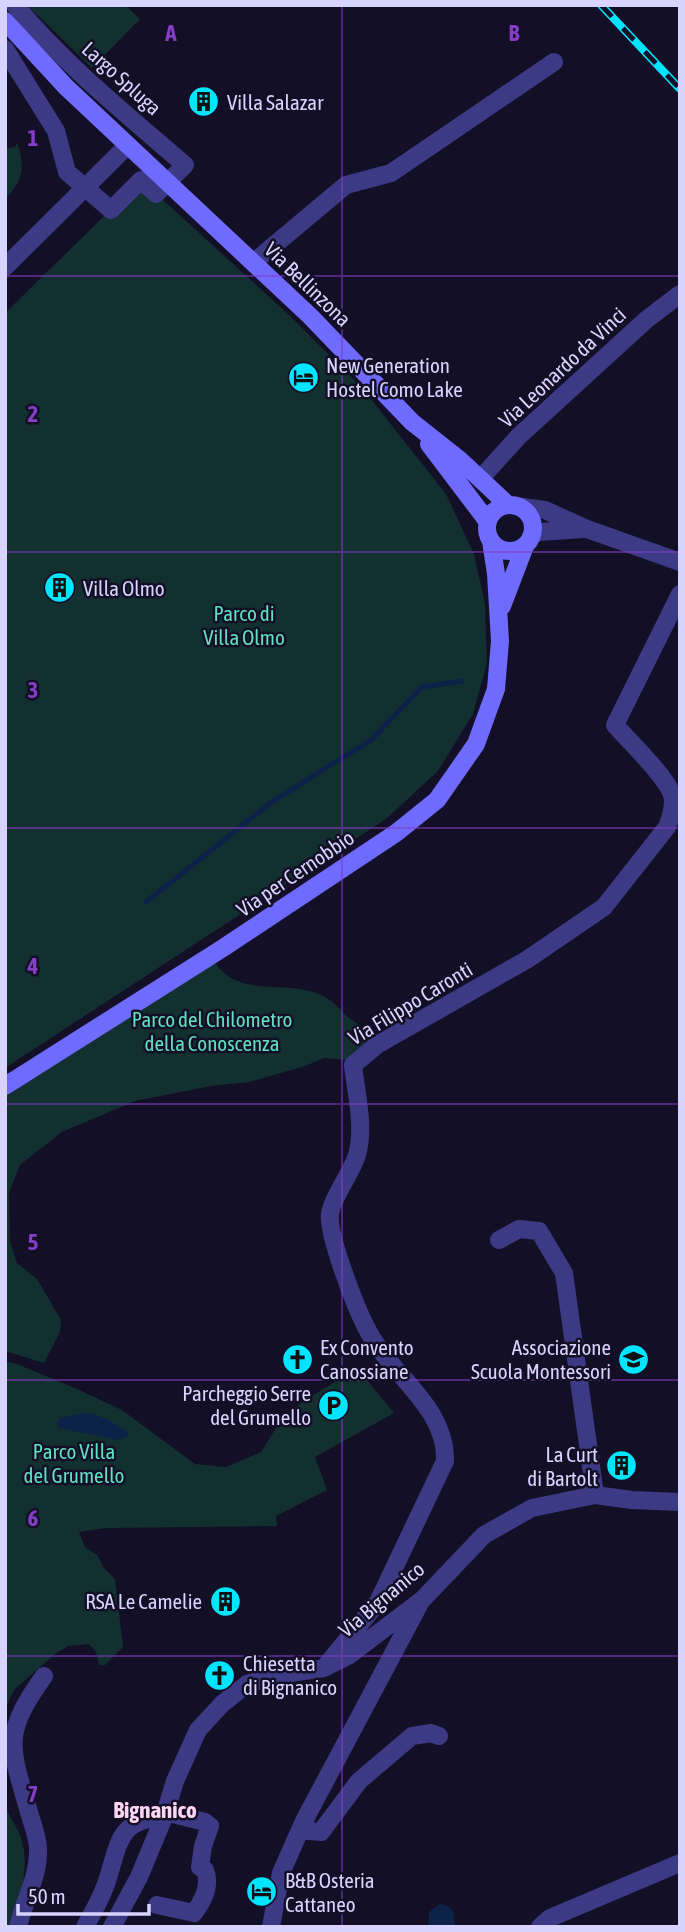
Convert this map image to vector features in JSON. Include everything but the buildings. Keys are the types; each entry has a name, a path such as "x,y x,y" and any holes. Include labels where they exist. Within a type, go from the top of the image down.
{"main road":[{"name":"Largo Spluga","path":"5,21 66,87 169,182"},
{"name":"Via Bellinzona","path":"169,182 338,343 412,422 488,522"},
{"name":"Via Bellinzona","path":"412,422 511,506"},
{"path":"511,506 523,509 531,519 533,528 528,541 509,551 501,549 491,541 488,522 496,510 511,506"},
{"name":"Via per Cernobbio","path":"5,1086 223,948 396,833 438,800 476,744 496,689 500,641 491,541"},
{"name":"Via per Cernobbio","path":"499,616 528,541"}],"street":[{"name":"Largo Spluga","path":"15,5 35,29 106,97 185,165 169,182"},
{"path":"5,49 56,131 67,172 111,210 141,180 156,194 169,182"},
{"path":"254,262 346,185 391,173 554,62"},
{"path":"5,267 128,145"},
{"name":"Via Leonardo da Vinci","path":"480,479 519,436 646,320 680,294"},
{"path":"511,506 545,510 587,529 680,562"},
{"path":"528,541 538,533 587,529"},
{"name":"Via Filippo Caronti","path":"324,1668 378,1602 445,1461 441,1433 430,1411 375,1343 346,1279 336,1247 330,1213 357,1154 360,1123 353,1065 377,1045 528,959 604,907 667,827 673,804 668,786 615,725 680,594"},
{"path":"499,1240 519,1229 539,1231 565,1273 595,1494"},
{"name":"Via Bignanico","path":"112,1927 139,1877 165,1815 175,1781 198,1730 222,1704 247,1684 278,1675 324,1668 348,1656 422,1600 484,1535 532,1508 595,1494 632,1500 680,1502"},
{"path":"271,1927 281,1873 304,1821 422,1600"},
{"path":"18,1927 34,1885 39,1847 12,1742 16,1723 44,1676"},
{"path":"304,1821 308,1832 321,1832 359,1781 412,1736 431,1733 439,1736"},
{"path":"85,1927 107,1882 114,1849 125,1831 146,1818 165,1815 205,1822 210,1826 200,1867 208,1877 200,1905 194,1913 157,1905"},
{"path":"540,1927 550,1918 680,1863"}],"green space":[{"path":"27,5 125,5 140,19 92,68"},
{"path":"17,143 21,173 16,186 5,198 5,149 15,147"},
{"name":"Parco di Villa Olmo","path":"141,180 287,313 363,389 446,494 474,554 485,604 487,663 473,714 438,771 386,819 5,1068 5,313"},
{"name":"Parco del Chilometro della Conoscenza","path":"215,962 224,973 249,984 306,990 319,994 355,1022 381,1036 348,1060 324,1058 250,1082 211,1086 135,1101 62,1132 20,1165 9,1193 10,1241 17,1263 37,1279 61,1320 60,1332 44,1363 5,1351 5,1093"},
{"name":"Parco Villa del Grumello","path":"5,1361 122,1410 195,1464 226,1467 261,1452 282,1418 357,1368 394,1413 315,1457 327,1490 276,1516 277,1526 106,1528 79,1532 85,1547 97,1555 104,1568 115,1579 123,1647 105,1665 99,1665 96,1652 89,1644 68,1646 14,1690 5,1709"},
{"path":"5,1805 20,1835 25,1858 21,1894 10,1927 5,1927"}],"water":[{"path":"84,1413 107,1419 129,1435 118,1440 59,1428 57,1423 60,1418"},
{"path":"440,1904 451,1908 455,1927 428,1927 429,1912"}],"waterway":[{"path":"146,902 273,801 371,740 422,687 462,681"}],"railway":[{"path":"601,5 680,89"}],"place":[{"name":"Villa Salazar","path":"204,102"},
{"name":"New Generation Hostel Como Lake","path":"303,377"},
{"name":"Villa Olmo","path":"60,588"},
{"name":"Ex Convento Canossiane","path":"297,1359"},
{"name":"Associazione Scuola Montessori","path":"634,1359"},
{"name":"Parcheggio Serre del Grumello","path":"334,1405"},
{"name":"La Curt di Bartolt","path":"621,1466"},
{"name":"RSA Le Camelie","path":"225,1601"},
{"name":"Chiesetta di Bignanico","path":"220,1675"},
{"name":"B&B Osteria Cattaneo","path":"262,1892"}],"district":[{"name":"Bignanico","path":"155,1810"}]}
